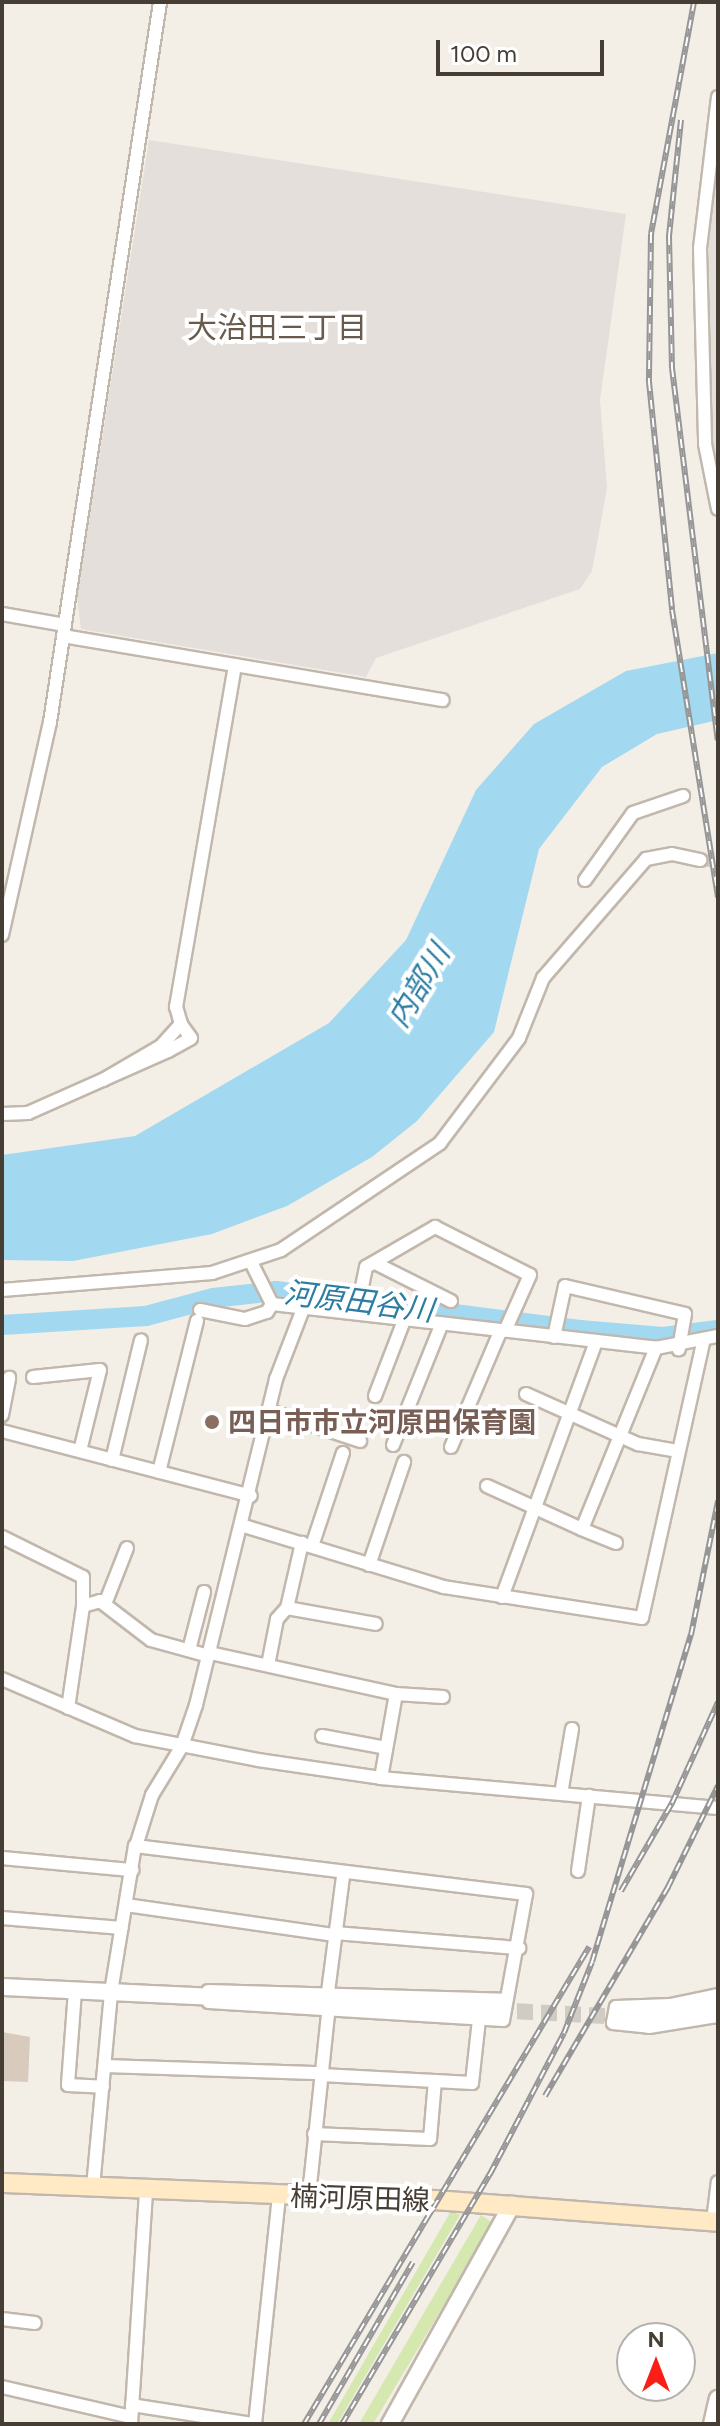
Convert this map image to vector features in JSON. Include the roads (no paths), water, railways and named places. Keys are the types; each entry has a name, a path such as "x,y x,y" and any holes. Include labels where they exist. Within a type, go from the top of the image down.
{"main road":[{"name":"楠河原田線","path":"2,2183 512,2205 715,2221"}],"street":[{"path":"2,935 64,631 160,2"},
{"path":"718,97 700,248 705,444 718,509"},
{"path":"2,614 64,631 235,665 443,700"},
{"path":"2,1114 28,1113 103,1080 161,1046 181,1024 176,1007 235,665"},
{"path":"585,880 633,813 683,796"},
{"path":"2,1290 212,1273 251,1262 331,1219 440,1143 519,1038 543,978 569,954 604,902 646,859 672,854 700,860"},
{"path":"357,1309 366,1267 435,1227 530,1275 451,1447"},
{"path":"159,1472 198,1316 245,1319 267,1312 267,1294 251,1262"},
{"path":"375,1263 451,1301"},
{"path":"555,1331 565,1286 685,1314 680,1341"},
{"path":"267,1294 305,1304 405,1318 555,1331 596,1342 656,1348 680,1341 703,1343 718,1336"},
{"path":"93,2187 111,1992 136,1846 152,1795 182,1746 244,1526 270,1411 305,1304"},
{"path":"375,1396 405,1318"},
{"path":"393,1445 442,1323"},
{"path":"112,1460 141,1340"},
{"path":"502,1597 531,1506 596,1342"},
{"path":"244,1526 369,1565 502,1597 642,1618 703,1343"},
{"path":"582,1529 656,1348"},
{"path":"33,1377 100,1370 80,1451"},
{"path":"2,1415 9,1378"},
{"path":"526,1394 620,1437 678,1451"},
{"path":"270,1411 360,1441"},
{"path":"2,1431 251,1496"},
{"path":"268,1665 277,1619 287,1608 307,1545 343,1453"},
{"path":"369,1565 404,1462"},
{"path":"487,1486 616,1543"},
{"path":"2,1537 83,1577 83,1606 68,1708"},
{"path":"105,1604 127,1548"},
{"path":"189,1650 204,1592"},
{"path":"83,1606 105,1604 151,1640 189,1650 396,1694 443,1697"},
{"path":"287,1608 376,1624"},
{"path":"2,1679 135,1736 182,1746 381,1778 718,1808"},
{"path":"381,1778 396,1694"},
{"path":"561,1794 572,1729"},
{"path":"322,1736 386,1748"},
{"path":"578,1871 589,1796"},
{"path":"136,1846 343,1876 526,1894 512,1996 492,2010 328,2013 239,2008 183,1994"},
{"path":"2,1858 132,1870"},
{"path":"328,1992 343,1876"},
{"path":"126,1905 335,1934 519,1948"},
{"path":"2,1918 122,1928"},
{"path":"2,1987 492,2010"},
{"path":"183,1994 237,1988 328,1992 492,2010"},
{"path":"75,1991 68,2085 103,2087"},
{"path":"718,1995 670,2005 616,2007 613,2023 649,2027 718,2016"},
{"path":"624,2017 718,2006"},
{"path":"105,2066 472,2083 492,2010"},
{"path":"309,2195 328,2013"},
{"path":"314,2134 430,2139 435,2081"},
{"path":"715,2221 718,2182"},
{"path":"131,2415 146,2189"},
{"path":"2,2387 131,2415 254,2424 279,2195"},
{"path":"390,2424 512,2205"},
{"path":"2,2319 35,2323"},
{"path":"712,2424 718,2399"}],"water":[{"name":"内部川","path":"718,653 718,720 657,734 602,767 539,849 494,1032 417,1121 372,1157 287,1206 212,1234 73,1261 2,1260 2,1155 135,1136 329,1023 406,940 476,790 534,724 626,671"}],"waterway":[{"name":"河原田谷川","path":"2,1325 146,1316 213,1298 276,1291 580,1330 663,1337 718,1330"}],"tunnel":[{"path":"700,860 718,862"},
{"path":"493,2010 624,2017"}],"railway":[{"path":"694,2 651,234 649,382 672,610 718,897"},
{"path":"681,120 669,236 672,368 718,740"},
{"path":"342,2424 490,2174 564,2033 592,1962 691,1635 718,1501"},
{"path":"621,1891 672,1803 718,1702"},
{"path":"545,2096 668,1887 718,1786"},
{"path":"304,2424 589,1947"},
{"path":"319,2424 413,2262"}],"place":[{"name":"四日市市立河原田保育園","path":"212,1422"}],"district":[{"name":"大治田三丁目","path":"277,328"}]}
